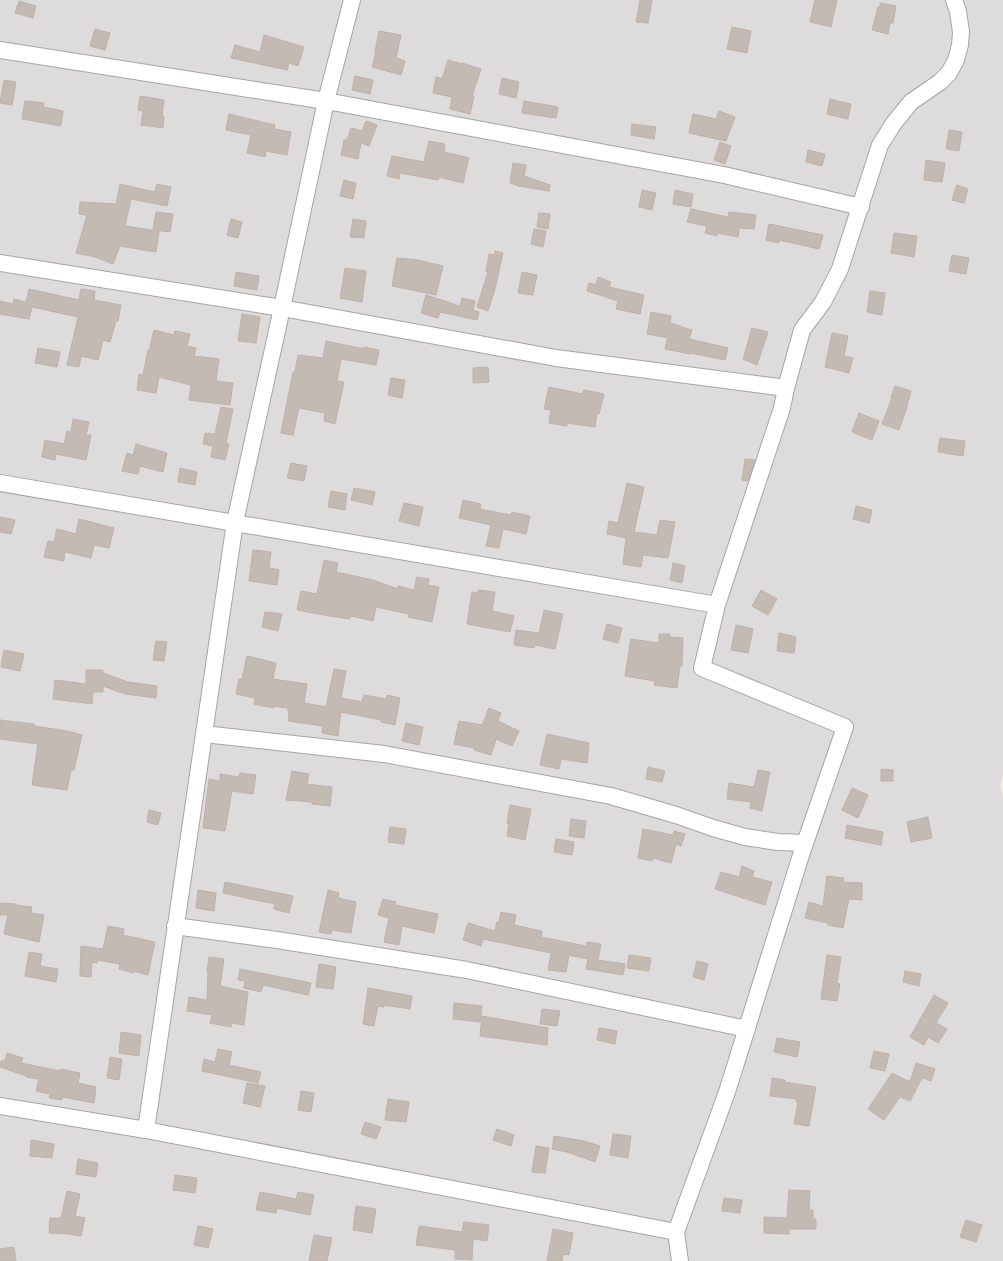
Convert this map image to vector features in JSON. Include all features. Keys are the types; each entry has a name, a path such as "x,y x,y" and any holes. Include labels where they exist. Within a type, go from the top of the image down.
{"street":[{"path":"146,1130 234,522 282,308 326,101 352,0"},
{"path":"680,1261 676,1232 728,1092 805,843 844,727 702,668 717,605 782,408 802,330 823,302 840,269 880,145 894,123 911,102 940,82 949,73 956,60 960,45 961,32 958,11 954,0"},
{"path":"0,50 326,101 724,175 861,207"},
{"path":"0,263 282,308 556,358 786,388"},
{"path":"0,483 717,605"},
{"path":"204,734 392,755 611,796 745,837 778,842 805,843"},
{"path":"175,926 277,940 467,970 747,1029"},
{"path":"0,1106 146,1130 676,1232"}],"shaded area":[{"path":"0,0 1003,0 1003,774 1000,786 1003,798 1003,1261 0,1261"}],"building":[{"path":"640,0 652,0 648,23 636,22"},
{"path":"815,0 837,0 831,27 810,22"},
{"path":"19,1 36,6 33,18 15,13"},
{"path":"880,3 896,6 893,23 890,23 888,34 872,30"},
{"path":"732,27 751,31 747,53 727,49"},
{"path":"95,29 110,33 105,50 90,46"},
{"path":"379,31 401,35 396,58 405,61 401,75 372,67"},
{"path":"264,35 304,47 298,66 289,63 287,70 231,58 235,45 260,52"},
{"path":"448,60 481,69 472,96 474,96 470,114 450,109 452,97 433,93 436,77 442,79"},
{"path":"355,76 373,80 370,94 352,90"},
{"path":"502,78 519,82 516,98 499,94"},
{"path":"4,80 16,82 12,105 0,103"},
{"path":"140,96 164,100 162,116 164,117 163,128 141,125 143,111 138,110"},
{"path":"830,99 851,104 848,119 827,114"},
{"path":"25,101 44,103 43,107 63,111 61,126 22,119"},
{"path":"524,101 558,107 556,118 522,113"},
{"path":"719,111 735,117 726,141 689,133 693,114 716,119"},
{"path":"229,114 275,125 274,129 291,132 287,155 266,151 265,157 247,153 251,135 226,130"},
{"path":"366,121 377,125 369,146 361,143 358,159 341,155 344,140 347,140 351,128 362,131"},
{"path":"632,124 656,127 654,139 631,135"},
{"path":"949,130 962,132 959,151 946,149"},
{"path":"429,141 445,144 444,152 469,158 463,183 439,177 438,180 400,173 399,179 387,176 392,156 424,162"},
{"path":"720,142 731,146 725,164 714,160"},
{"path":"808,150 825,154 822,166 806,162"},
{"path":"926,160 945,163 942,182 924,180"},
{"path":"513,163 526,165 524,176 550,185 549,191 510,183"},
{"path":"344,180 356,183 353,199 340,196"},
{"path":"120,184 155,192 157,184 171,187 167,206 131,199 125,226 159,231 156,252 120,246 113,264 95,257 76,253 87,215 79,214 80,202 116,204"},
{"path":"957,185 968,189 964,203 952,200"},
{"path":"642,190 656,193 652,210 639,207"},
{"path":"675,190 693,194 691,207 673,204"},
{"path":"691,209 728,217 729,212 756,215 754,229 739,228 738,237 717,233 717,236 705,233 707,226 687,222"},
{"path":"156,212 173,214 170,232 153,230"},
{"path":"539,213 550,214 548,229 537,227"},
{"path":"231,219 242,222 238,238 227,235"},
{"path":"353,219 366,221 364,238 350,237"},
{"path":"769,224 823,235 819,249 779,240 779,243 766,240"},
{"path":"534,229 546,231 543,247 531,244"},
{"path":"894,233 917,236 914,257 891,253"},
{"path":"495,251 503,253 495,289 488,311 477,307 488,272 486,271 489,254 494,255"},
{"path":"952,255 969,258 966,274 949,271"},
{"path":"397,258 418,260 443,266 436,295 392,286"},
{"path":"345,268 366,271 362,302 340,298"},
{"path":"236,272 259,276 257,290 234,286"},
{"path":"522,272 537,275 533,295 518,293"},
{"path":"598,277 611,282 609,287 644,295 640,314 616,309 618,301 587,291 589,283 596,285"},
{"path":"29,289 79,300 81,289 95,291 94,300 121,305 118,321 116,321 110,342 103,340 98,360 81,356 79,367 67,365 78,317 32,307 29,319 0,314 0,301 13,304 14,299 26,302"},
{"path":"870,291 885,293 882,315 867,312"},
{"path":"426,295 460,306 462,298 475,301 473,310 479,312 477,320 440,312 438,318 421,313"},
{"path":"651,312 671,316 670,323 692,330 689,339 728,348 725,360 665,349 668,338 647,334"},
{"path":"242,314 260,317 256,343 238,341"},
{"path":"752,328 768,332 757,365 743,359"},
{"path":"154,330 174,335 175,331 190,334 187,346 196,348 194,356 219,359 216,381 233,383 230,405 189,400 191,385 159,377 156,393 137,390 139,374 143,375"},
{"path":"832,333 848,336 844,356 853,358 849,373 825,367"},
{"path":"326,341 364,349 364,347 379,350 376,365 341,359 337,381 344,382 335,424 324,421 325,413 299,408 293,435 281,433 293,372 295,372 298,355 323,358"},
{"path":"38,348 60,352 57,367 35,363"},
{"path":"488,367 489,382 473,383 473,368"},
{"path":"391,378 405,380 402,398 388,395"},
{"path":"895,386 911,391 899,430 882,424"},
{"path":"549,387 583,394 584,390 604,394 599,414 597,413 595,427 567,423 567,426 549,423 551,410 544,409"},
{"path":"221,407 233,409 226,443 229,444 225,460 211,457 213,446 203,444 205,433 215,434"},
{"path":"859,413 879,421 872,440 852,432"},
{"path":"73,419 89,422 86,435 91,435 86,460 56,454 55,460 42,457 45,440 64,444 67,431 71,432"},
{"path":"940,438 965,441 963,456 938,452"},
{"path":"136,444 167,453 163,472 140,466 138,474 122,471 127,453 133,455"},
{"path":"745,459 755,460 748,481 742,480"},
{"path":"291,463 307,466 304,481 287,478"},
{"path":"180,468 197,472 195,485 178,482"},
{"path":"627,483 644,487 634,532 657,535 660,520 675,522 668,558 643,555 641,567 623,564 626,538 607,534 609,521 618,523"},
{"path":"354,488 375,492 372,505 351,500"},
{"path":"331,491 347,494 345,510 328,507"},
{"path":"463,500 481,504 480,509 511,515 512,512 530,516 526,534 503,529 499,548 486,546 491,525 459,518"},
{"path":"404,503 423,507 419,526 399,521"},
{"path":"856,506 872,510 869,523 853,519"},
{"path":"0,517 15,520 11,534 0,532"},
{"path":"79,519 114,528 109,548 94,545 91,558 65,552 64,561 44,557 48,541 54,542 57,529 76,534"},
{"path":"253,550 271,552 269,568 279,570 277,585 249,581"},
{"path":"324,560 338,563 336,572 373,580 398,589 398,586 414,590 417,577 429,579 428,585 439,587 432,622 408,617 409,614 376,607 373,621 351,616 350,619 297,610 301,591 317,594"},
{"path":"673,563 685,566 682,583 670,580"},
{"path":"478,590 495,592 492,611 514,616 510,632 467,624 472,592 478,593"},
{"path":"761,590 777,599 768,615 752,606"},
{"path":"544,610 563,614 555,649 535,645 534,648 514,645 516,630 539,633"},
{"path":"265,612 282,614 278,631 262,627"},
{"path":"607,624 622,628 618,643 603,639"},
{"path":"736,625 753,629 748,653 731,650"},
{"path":"779,633 796,637 794,653 777,651"},
{"path":"659,634 670,634 670,637 683,638 682,666 680,666 677,688 654,685 655,681 625,676 631,639 659,643"},
{"path":"156,641 167,642 164,661 153,660"},
{"path":"4,650 24,654 20,671 1,667"},
{"path":"247,656 276,663 273,679 307,684 304,703 326,707 334,669 346,671 341,698 362,702 364,695 386,699 387,695 400,698 395,725 381,722 381,720 341,712 338,736 322,733 323,726 288,721 288,708 273,706 273,708 254,704 255,698 236,694 239,679 242,679"},
{"path":"86,670 103,670 103,673 128,682 157,686 156,698 125,694 103,686 103,692 93,692 92,704 53,699 55,680 86,684"},
{"path":"489,708 501,713 498,721 519,731 512,746 496,739 491,755 474,750 474,748 454,744 459,721 482,725"},
{"path":"0,720 34,724 34,726 82,735 74,770 71,770 67,790 32,785 38,744 0,739"},
{"path":"406,723 423,727 419,745 402,741"},
{"path":"547,734 589,743 587,763 561,759 559,769 540,765"},
{"path":"648,767 665,771 662,782 646,779"},
{"path":"881,769 893,770 893,781 881,781"},
{"path":"758,770 770,772 762,811 750,808 751,802 727,799 729,783 754,787"},
{"path":"292,771 309,774 307,784 332,787 330,806 312,804 312,802 286,800"},
{"path":"240,773 256,775 253,794 232,791 225,831 203,828 209,779 220,781 220,774 239,777"},
{"path":"852,788 868,795 858,818 842,810"},
{"path":"510,805 531,809 525,840 507,836 509,824 507,823"},
{"path":"149,810 161,813 158,825 147,822"},
{"path":"928,817 932,838 911,842 907,822"},
{"path":"571,819 586,821 584,838 569,836"},
{"path":"847,825 883,832 881,845 845,838"},
{"path":"390,827 406,829 404,844 388,842"},
{"path":"643,829 673,835 674,831 685,834 681,846 676,844 671,863 653,858 652,861 638,858"},
{"path":"556,839 574,842 572,855 554,852"},
{"path":"742,866 754,871 752,877 772,882 765,905 715,889 721,872 739,877"},
{"path":"827,876 844,878 843,882 862,883 862,900 849,899 843,928 805,918 809,902 823,906"},
{"path":"225,882 293,896 289,913 274,909 275,904 223,893"},
{"path":"198,890 216,893 214,911 196,908"},
{"path":"328,890 339,893 338,898 356,902 351,933 332,930 331,934 319,932"},
{"path":"383,899 396,902 395,905 438,914 434,933 402,926 399,945 384,942 389,918 378,915"},
{"path":"0,903 32,907 31,913 44,915 39,942 4,934 8,915 0,915"},
{"path":"501,912 516,915 514,925 542,931 541,937 586,946 587,942 601,944 598,960 625,964 623,975 586,969 588,959 569,955 566,972 548,970 551,953 483,939 481,946 463,940 468,923 495,931"},
{"path":"108,926 124,929 123,935 155,942 148,975 119,969 120,964 97,960 97,963 92,962 91,977 80,976 81,946 103,949"},
{"path":"29,952 42,954 40,966 58,969 56,982 25,976"},
{"path":"629,955 651,958 649,971 627,968"},
{"path":"827,955 841,957 837,983 840,984 837,1001 821,999"},
{"path":"209,957 224,959 220,986 248,992 244,1025 232,1023 231,1027 210,1023 212,1015 187,1011 189,997 207,1000 207,971"},
{"path":"697,961 708,964 704,980 693,977"},
{"path":"319,964 336,967 333,989 316,987"},
{"path":"240,969 311,983 308,995 263,985 261,992 244,988 245,981 238,980"},
{"path":"905,971 921,974 919,986 903,982"},
{"path":"368,988 412,996 410,1009 384,1005 384,1007 378,1006 374,1026 363,1024"},
{"path":"934,995 948,1003 936,1023 947,1029 938,1043 928,1037 924,1045 910,1037"},
{"path":"454,1003 482,1006 480,1022 453,1019"},
{"path":"542,1009 560,1011 557,1026 540,1024"},
{"path":"482,1016 548,1028 547,1045 480,1036"},
{"path":"599,1028 617,1031 615,1044 597,1040"},
{"path":"121,1032 141,1035 139,1056 119,1053"},
{"path":"777,1038 800,1042 797,1057 774,1052"},
{"path":"218,1049 232,1052 229,1065 261,1072 258,1083 202,1071 204,1059 215,1062"},
{"path":"874,1051 889,1054 885,1071 870,1068"},
{"path":"7,1053 23,1058 21,1063 60,1071 60,1069 80,1073 78,1083 96,1087 94,1103 62,1097 62,1100 49,1098 50,1094 36,1091 39,1079 26,1077 0,1067 1,1061 5,1061"},
{"path":"110,1057 122,1059 119,1080 107,1078"},
{"path":"916,1063 935,1069 931,1081 922,1078 910,1101 900,1097 884,1120 868,1109 892,1073 910,1082"},
{"path":"772,1078 785,1080 784,1082 816,1087 809,1126 794,1124 798,1102 796,1102 797,1099 770,1096"},
{"path":"247,1083 265,1086 260,1107 243,1103"},
{"path":"301,1091 314,1093 311,1112 298,1110"},
{"path":"388,1099 409,1102 406,1122 385,1120"},
{"path":"365,1122 381,1127 376,1139 361,1134"},
{"path":"497,1129 514,1135 511,1146 493,1140"},
{"path":"613,1134 631,1136 628,1158 610,1155"},
{"path":"554,1136 584,1141 600,1146 595,1162 567,1152 552,1149"},
{"path":"31,1140 54,1144 52,1158 30,1156"},
{"path":"536,1146 549,1148 545,1173 532,1172"},
{"path":"78,1159 98,1163 96,1177 76,1174"},
{"path":"175,1175 197,1178 195,1193 173,1190"},
{"path":"789,1190 810,1191 809,1210 813,1210 813,1219 816,1219 816,1229 789,1229 789,1234 764,1233 764,1217 787,1218"},
{"path":"67,1191 80,1194 75,1216 85,1218 81,1236 49,1233 50,1218 61,1218"},
{"path":"260,1192 296,1199 298,1192 314,1195 310,1215 277,1208 276,1213 256,1210"},
{"path":"724,1198 742,1200 740,1213 722,1211"},
{"path":"356,1206 376,1209 372,1233 353,1230"},
{"path":"966,1220 982,1225 976,1242 960,1237"},
{"path":"464,1222 489,1225 487,1241 473,1239 472,1260 455,1259 455,1250 416,1245 419,1226 462,1232"},
{"path":"198,1226 213,1229 208,1248 194,1245"},
{"path":"553,1229 573,1233 569,1255 563,1254 562,1261 547,1261"},
{"path":"314,1235 332,1238 327,1261 309,1261"},
{"path":"14,1247 16,1261 0,1261 0,1249"}]}
